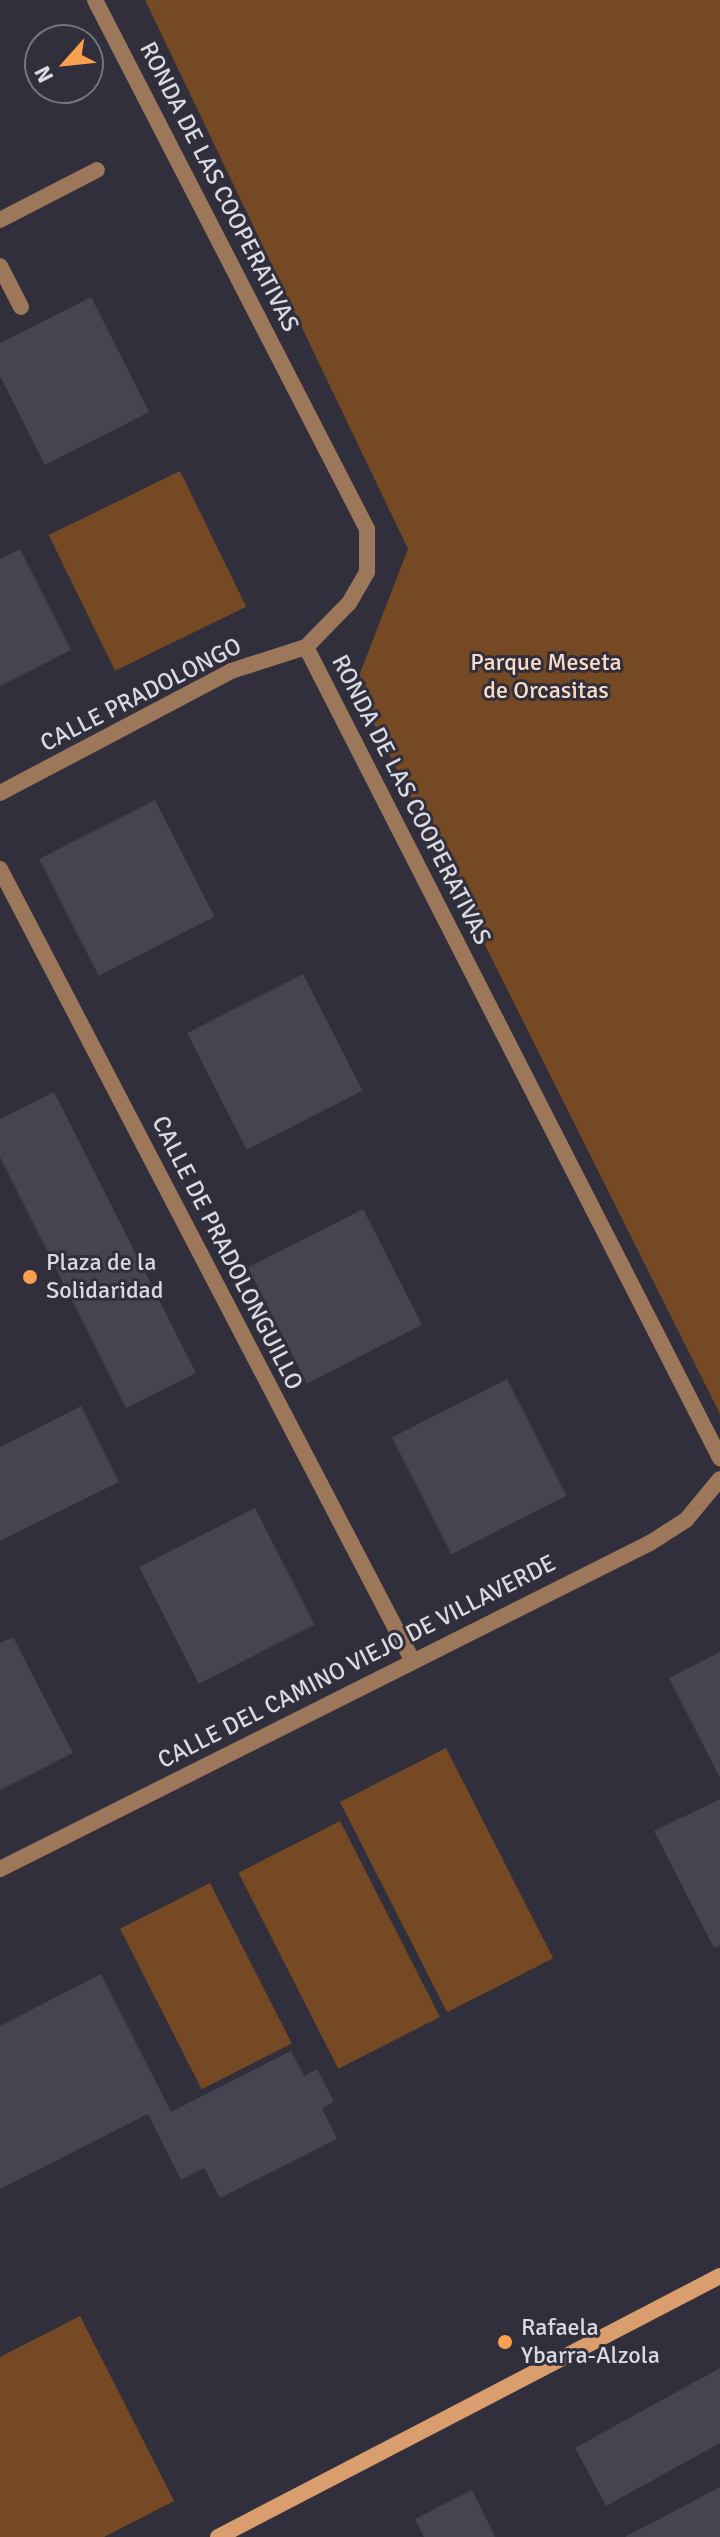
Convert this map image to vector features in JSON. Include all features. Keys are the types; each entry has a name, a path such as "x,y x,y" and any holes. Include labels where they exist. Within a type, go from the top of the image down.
{"main road":[{"path":"223,2536 720,2276"}],"street":[{"name":"RONDA DE LAS COOPERATIVAS","path":"95,0 367,529 367,572 349,603 306,647 720,1458"},
{"path":"0,220 97,170"},
{"path":"0,266 21,307"},
{"name":"CALLE PRADOLONGO","path":"0,793 231,671 306,647"},
{"name":"CALLE DE PRADOLONGUILLO","path":"0,869 411,1658"},
{"name":"CALLE DEL CAMINO VIEJO DE VILLAVERDE","path":"0,1869 411,1658 650,1543 686,1520 720,1479"}],"green space":[{"name":"Parque Meseta de Orcasitas","path":"145,0 720,0 720,1414 355,686 408,549"},
{"path":"180,471 246,607 115,671 49,535"},
{"path":"446,1748 553,1958 447,2012 340,1802"},
{"path":"340,1821 440,2017 338,2069 238,1873"},
{"path":"210,1883 292,2043 202,2089 120,1929"},
{"path":"80,2316 174,2501 104,2537 0,2537 0,2357"}],"building":[{"path":"91,297 149,412 45,465 0,376 0,343"},
{"path":"20,549 71,650 0,686 0,559"},
{"path":"155,800 214,917 99,976 39,859"},
{"path":"303,974 362,1091 247,1150 187,1033"},
{"path":"54,1092 196,1373 126,1408 0,1157 0,1119"},
{"path":"363,1209 422,1325 307,1383 248,1268"},
{"path":"507,1379 566,1496 452,1554 392,1438"},
{"path":"81,1406 119,1482 0,1541 0,1447"},
{"path":"255,1508 314,1625 199,1684 139,1567"},
{"path":"13,1637 73,1753 0,1790 0,1643"},
{"path":"720,1652 720,1778 669,1678"},
{"path":"720,1799 720,1945 714,1948 654,1831"},
{"path":"101,1974 171,2112 291,2051 304,2076 317,2069 334,2102 322,2108 337,2139 220,2198 204,2168 181,2180 148,2114 0,2189 0,2026"},
{"path":"720,2368 720,2443 606,2506 575,2448"},
{"path":"720,2487 720,2537 625,2537"},
{"path":"472,2490 495,2537 424,2537 415,2519"}],"place":[{"name":"Plaza de la Solidaridad","path":"30,1277"},
{"name":"Rafaela Ybarra-Alzola","path":"505,2342"}]}
